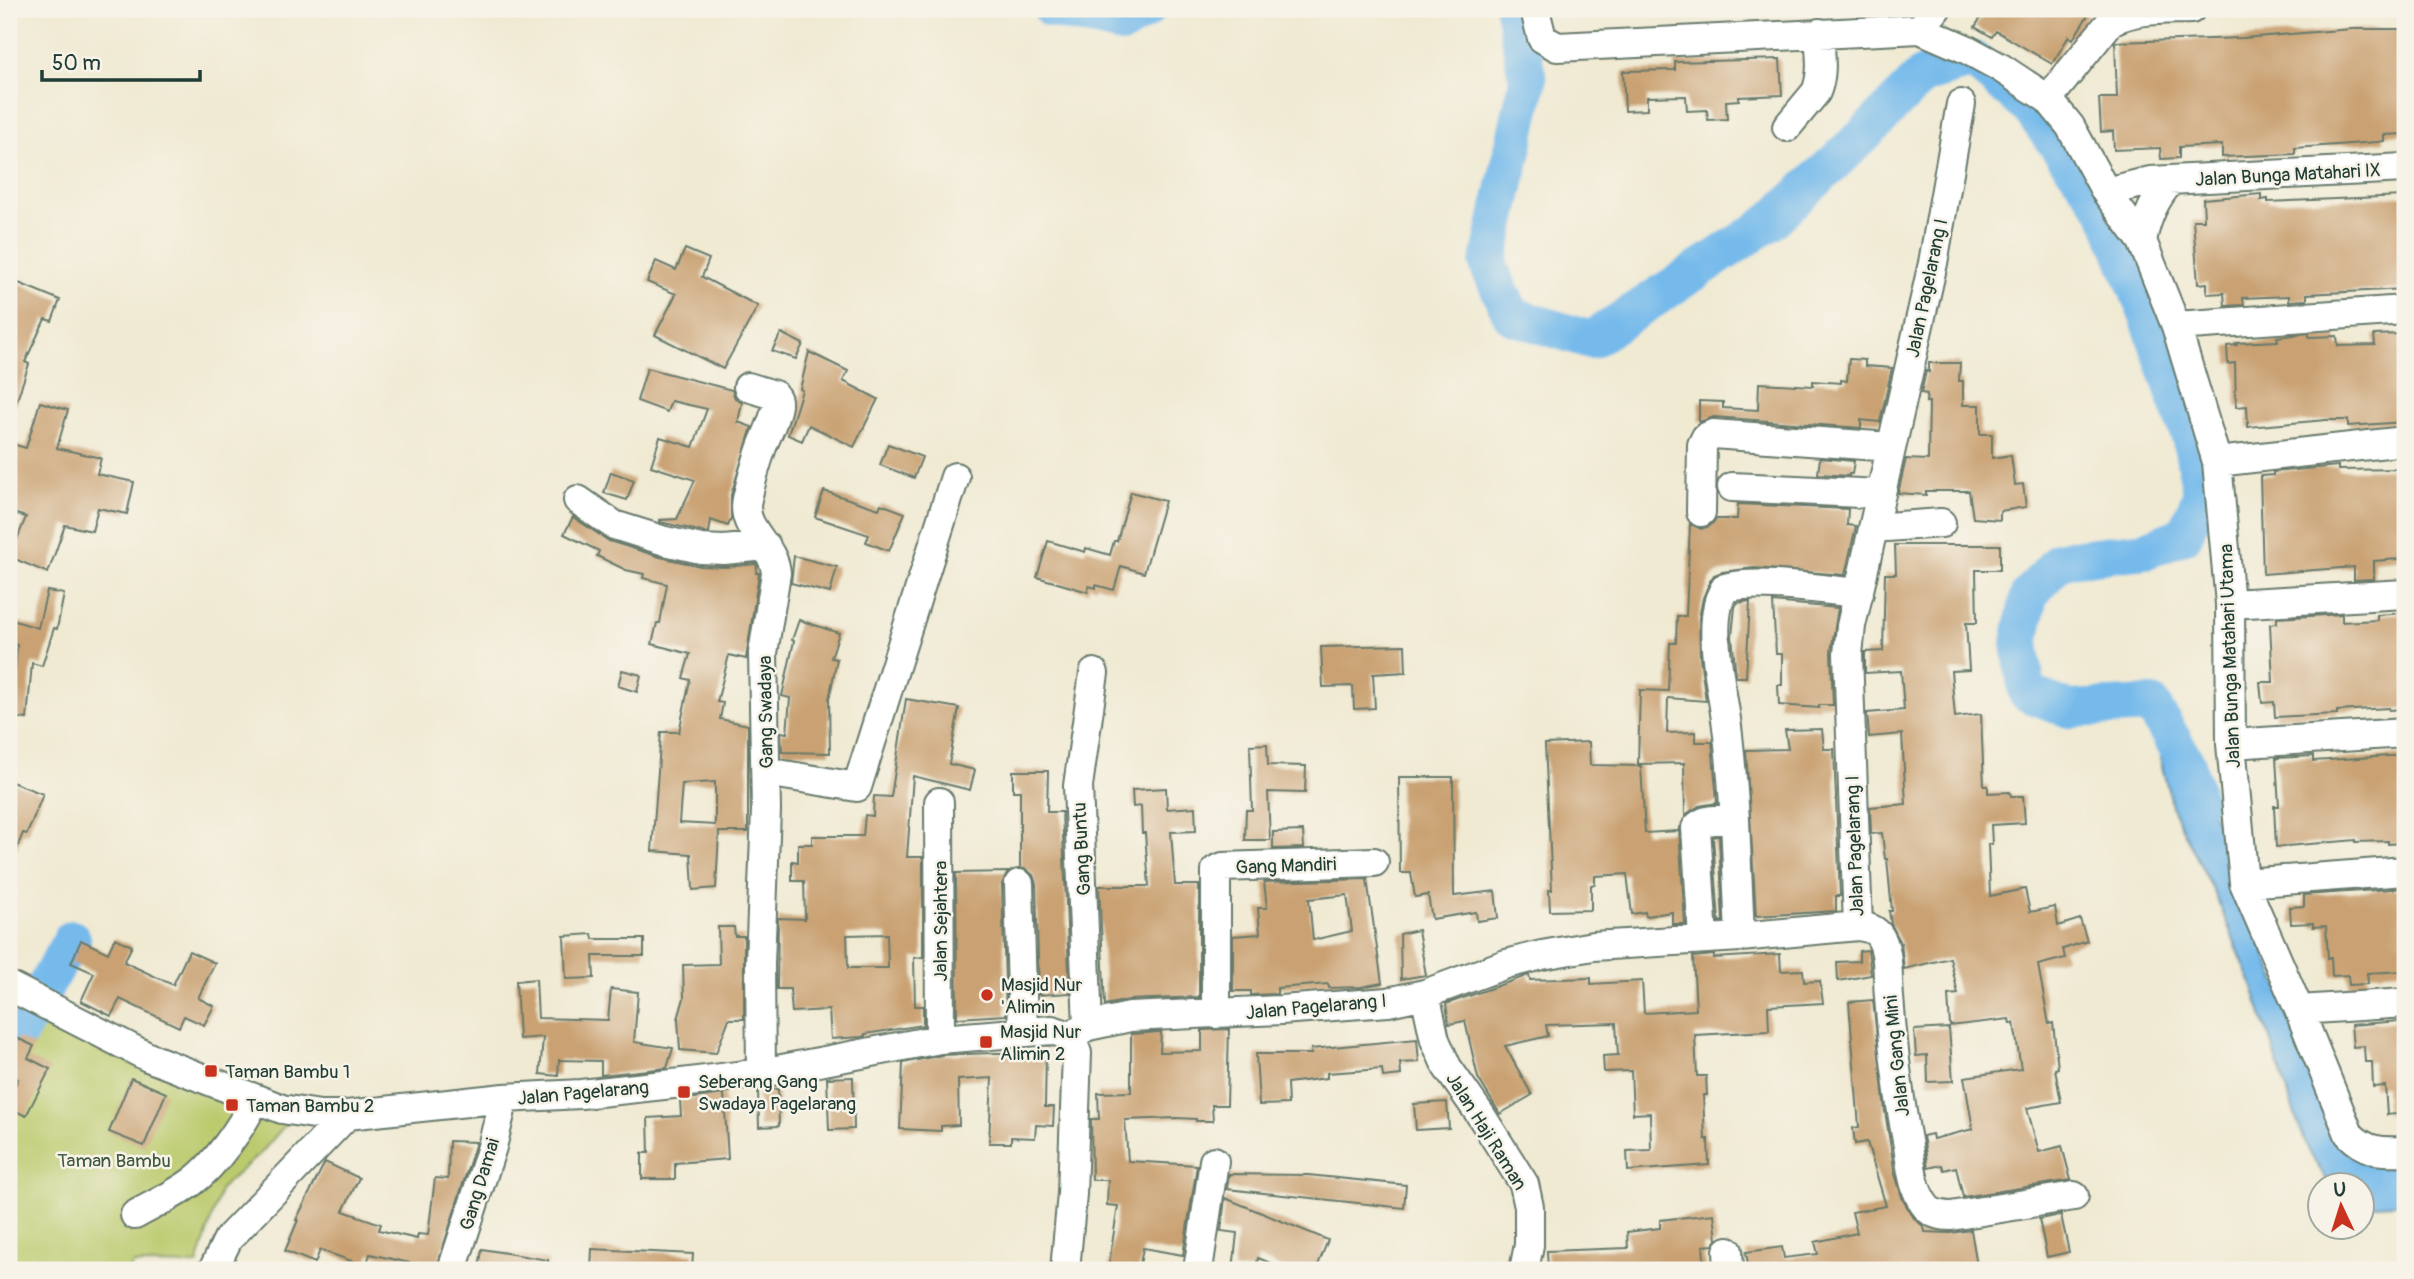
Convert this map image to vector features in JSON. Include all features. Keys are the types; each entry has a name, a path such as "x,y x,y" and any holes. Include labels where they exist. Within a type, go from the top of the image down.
{"street":[{"name":"Jalan Bunga Matahari Utama","path":"1537,9 1542,38 1557,47 1819,33 1928,19 2048,99 2070,126 2106,192 2141,240 2176,326 2217,462 2230,604 2231,744 2244,883 2299,1010 2348,1134 2358,1144 2376,1152 2405,1151"},
{"path":"2048,99 2111,21 2138,11 2191,9"},
{"path":"1787,128 1819,85 1819,33"},
{"name":"Jalan Pagelarang I","path":"1079,1031 1130,1017 1357,1006 1425,994 1506,964 1593,946 1858,926 1848,654 1851,626 1933,263 1961,104"},
{"name":"Jalan Bunga Matahari IX","path":"2106,192 2150,181 2405,168"},
{"name":"Jalan Bunga Matahari IX","path":"2141,240 2153,205 2171,180"},
{"path":"2176,326 2405,310"},
{"name":"Gang Swadaya","path":"748,387 774,395 777,400 746,503 750,528 775,561 776,573 763,653 766,772 760,963 761,1073"},
{"path":"1701,512 1702,445 1706,437 1713,434 1891,447"},
{"path":"2217,462 2405,441"},
{"path":"766,772 857,787 955,477"},
{"path":"1732,487 1881,494"},
{"path":"578,500 614,526 664,541 701,549 766,546"},
{"path":"1873,528 1941,523"},
{"path":"1740,937 1735,820 1727,726 1716,664 1716,620 1722,593 1733,586 1754,585 1860,593"},
{"path":"2230,604 2405,594"},
{"name":"Gang Buntu","path":"1079,1031 1078,786 1094,673"},
{"path":"2231,744 2405,733"},
{"name":"Jalan Sejahtera","path":"939,802 940,1039"},
{"path":"1703,938 1696,828 1704,821 1735,820"},
{"name":"Gang Mandiri","path":"1216,1014 1216,870 1223,867 1374,862"},
{"path":"2244,883 2405,871"},
{"path":"1019,884 1023,1032"},
{"name":"Jalan Gang Mini","path":"1858,926 1872,929 1879,935 1882,943 1900,1108 1912,1170 1928,1210 1942,1216 1951,1216 2074,1196"},
{"name":"Jalan Pagelarang","path":"12,988 148,1057 255,1099 299,1112 346,1115 503,1098 581,1094 761,1073 940,1039 1052,1030 1079,1031"},
{"name":"Jalan Haji Raman","path":"1425,994 1435,1040 1447,1067 1524,1184 1529,1207 1529,1245 1524,1270"},
{"path":"2299,1010 2405,1003"},
{"path":"1065,1270 1072,1195 1079,1031"},
{"name":"Gang Damai","path":"452,1270 492,1147 503,1098"},
{"path":"135,1216 191,1182 208,1168 249,1113 255,1099"},
{"path":"213,1270 228,1240 346,1115"},
{"path":"1198,1270 1214,1161"}],"green space":[{"name":"Taman Bambu","path":"32,1004 293,1116 261,1153 221,1188 197,1265 133,1264 130,1270 9,1270 9,1048"}],"water":[{"path":"2190,752 2270,966 2349,1151 2363,1162 2405,1164 2405,1203 2376,1205 2376,1170 2321,1170 2309,1151 2253,987 2216,896 2173,810 2160,758"}],"building":[{"path":"1986,9 2092,9 2073,39 2069,36 2052,64 1996,31 1992,37 1975,27"},
{"path":"2352,29 2405,29 2405,134 2384,135 2384,141 2377,142 2295,148 2295,154 2222,157 2222,145 2179,147 2179,158 2161,159 2160,148 2114,150 2113,131 2101,132 2099,98 2117,98 2115,42 2243,38"},
{"path":"1780,59 1782,95 1739,97 1739,100 1726,101 1727,119 1708,120 1707,110 1687,111 1686,96 1647,97 1647,110 1625,111 1623,71 1675,70 1675,62"},
{"path":"2261,194 2261,200 2268,199 2268,202 2403,196 2405,289 2307,294 2307,300 2289,301 2289,296 2243,298 2244,305 2225,306 2224,293 2207,294 2207,283 2198,284 2193,220 2204,220 2203,199"},
{"path":"685,249 709,259 702,277 758,306 723,369 655,335 676,294 647,282 656,261 676,270"},
{"path":"9,279 60,300 52,321 45,319 25,362 29,364 12,415 9,414"},
{"path":"781,333 803,344 796,359 772,351"},
{"path":"2309,333 2309,337 2337,336 2338,346 2375,345 2374,335 2401,334 2405,422 2348,426 2348,420 2326,420 2248,427 2247,406 2236,407 2235,363 2228,364 2227,346 2237,345 2236,343 2278,341 2277,337"},
{"path":"809,352 848,371 843,381 878,399 854,447 809,425 802,441 788,435 802,390 800,389"},
{"path":"1849,359 1865,360 1865,366 1892,368 1880,422 1861,420 1861,428 1714,417 1699,422 1699,401 1723,402 1723,408 1758,410 1759,383 1813,386 1813,381 1847,381"},
{"path":"1929,363 1960,363 1959,381 1963,381 1963,405 1980,405 1980,434 1992,434 1992,458 2011,455 2015,485 2023,484 2026,507 2000,511 2000,520 1973,518 1969,491 1926,491 1926,495 1898,493 1906,459 1928,460 1929,402 1926,402 1927,394 1921,393 1926,371 1929,372"},
{"path":"647,368 732,390 735,398 742,403 738,422 752,427 731,495 731,519 728,526 711,520 709,533 660,522 677,519 695,480 651,466 660,437 693,447 707,409 671,401 667,412 637,401"},
{"path":"40,402 68,410 57,448 101,458 97,474 134,482 127,514 98,508 92,531 65,525 48,573 10,557 26,517 9,512 9,443 26,448"},
{"path":"888,444 922,457 914,478 880,465"},
{"path":"1820,458 1854,461 1852,474 1818,474"},
{"path":"2338,466 2338,470 2405,469 2405,554 2399,554 2399,559 2374,561 2374,579 2354,580 2354,567 2263,574 2260,476 2273,475 2273,472"},
{"path":"611,472 634,480 627,500 604,493"},
{"path":"824,491 879,509 881,504 905,513 889,551 866,542 869,535 815,517"},
{"path":"1131,492 1165,501 1144,573 1121,566 1114,590 1096,585 1096,588 1089,586 1088,592 1037,577 1048,541 1085,552 1086,548 1110,555 1114,541 1117,541"},
{"path":"1738,504 1848,509 1847,525 1856,526 1845,575 1754,568 1722,572 1714,575 1710,581 1699,618 1700,657 1706,701 1668,698 1667,733 1696,732 1696,742 1712,742 1717,803 1699,806 1685,815 1684,763 1638,764 1640,690 1668,691 1670,643 1676,643 1677,616 1686,616 1690,524 1701,529 1710,526 1716,519 1737,519"},
{"path":"573,517 609,541 660,557 700,566 757,566 756,573 759,573 746,659 729,655 717,702 723,703 720,719 748,725 748,832 719,832 716,888 693,890 691,854 652,851 661,732 679,732 690,680 683,678 690,654 652,644 657,623 660,623 667,584 643,578 644,574 626,570 597,556 599,551 564,534","holes":["715,782 715,825 679,823 682,784"]},
{"path":"1895,545 2000,545 2000,570 1976,570 1977,623 1966,623 1969,670 1951,671 1955,717 1981,714 1984,786 1988,786 1988,793 2010,792 2011,796 2023,796 2025,823 1991,825 1992,844 1988,844 1990,896 2025,889 2030,912 2055,907 2058,926 2080,919 2087,941 2063,949 2065,958 2038,965 2049,1024 2053,1023 2058,1068 2055,1069 2061,1102 2027,1108 2039,1152 2062,1146 2071,1180 1963,1197 1956,1167 1944,1170 1942,1165 1928,1168 1923,1136 1932,1134 1933,1139 1973,1129 1964,1077 2021,1069 2014,1023 2010,1024 2009,1019 1950,1026 1948,995 1958,994 1950,958 1904,969 1901,943 1891,924 1887,859 1882,833 1871,834 1870,807 1906,804 1902,734 1869,737 1867,713 1904,710 1901,671 1865,673 1865,652 1883,651 1885,574 1896,574"},
{"path":"794,556 837,567 830,593 791,583"},
{"path":"47,591 64,594 57,629 54,628 42,666 32,663 27,719 12,717 17,645 9,642 9,619 38,628"},
{"path":"1750,601 1746,677 1736,677 1732,636 1735,607 1737,603"},
{"path":"1773,602 1838,608 1831,652 1833,705 1819,705 1819,708 1779,705 1778,685 1782,685 1782,654 1776,654"},
{"path":"2403,613 2405,709 2337,711 2337,714 2275,717 2274,702 2262,703 2260,682 2273,682 2270,624 2277,623 2277,618 2342,614 2342,622 2377,620 2377,615"},
{"path":"799,620 839,633 831,658 837,659 829,699 830,753 782,752 781,732 787,733 790,698 782,696 794,641 792,640"},
{"path":"1405,645 1406,672 1373,674 1375,708 1354,709 1353,686 1323,687 1321,647"},
{"path":"622,670 641,675 637,692 618,686"},
{"path":"906,699 959,708 949,764 975,770 970,790 913,776 907,857 923,857 923,957 914,958 915,1006 923,1006 923,1025 865,1034 861,1037 831,1039 829,1010 792,1012 790,989 777,989 778,918 805,919 804,881 792,881 792,861 798,862 798,844 812,844 812,836 863,836 865,815 873,816 874,796 891,797","holes":["887,934 888,968 848,968 847,935"]},
{"path":"1822,729 1824,749 1834,749 1840,896 1836,896 1836,911 1756,916 1746,750 1788,749 1785,730"},
{"path":"1589,742 1590,765 1641,766 1645,833 1679,829 1685,924 1672,924 1672,912 1646,916 1645,912 1632,914 1627,874 1595,876 1595,884 1591,885 1591,910 1550,911 1549,890 1552,890 1545,744"},
{"path":"1267,744 1268,765 1306,766 1305,793 1268,792 1270,840 1245,840 1246,810 1252,810 1250,745"},
{"path":"2405,755 2405,843 2356,840 2276,847 2274,806 2279,806 2276,758 2313,756 2313,761"},
{"path":"1013,771 1048,771 1047,812 1062,812 1070,993 1039,995 1036,884 1033,875 1020,868 1020,791 1013,791"},
{"path":"1399,777 1453,777 1454,896 1495,891 1498,918 1477,921 1476,912 1432,919 1428,895 1415,897 1411,873 1400,873"},
{"path":"9,781 43,794 27,834 23,833 10,866"},
{"path":"1166,788 1167,809 1195,807 1196,831 1171,832 1175,885 1199,885 1199,997 1129,1000 1105,1005 1099,886 1149,886 1141,806 1133,807 1132,790"},
{"path":"1303,831 1304,848 1273,849 1273,832"},
{"path":"1719,836 1723,921 1719,922 1713,837"},
{"path":"1008,872 1002,884 1006,1015 957,1018 956,873"},
{"path":"1367,879 1382,983 1361,987 1329,988 1328,984 1277,988 1277,994 1251,995 1251,991 1233,991 1233,936 1260,934 1258,908 1267,908 1264,882","holes":["1347,895 1352,931 1313,940 1309,899"]},
{"path":"2405,888 2405,971 2367,973 2368,984 2349,985 2348,975 2332,976 2326,926 2313,927 2313,923 2291,924 2290,907 2304,906 2304,895"},
{"path":"718,927 734,927 735,936 744,936 744,1019 729,1019 716,1053 680,1050 678,1019 684,998 683,965 719,964"},
{"path":"1418,930 1426,975 1401,979 1400,934"},
{"path":"592,934 593,939 644,939 644,956 593,956 594,978 566,979 564,936"},
{"path":"115,938 132,946 124,962 173,985 189,951 215,963 198,998 214,1006 204,1025 184,1016 179,1027 120,999 111,1016 81,1001 94,973 71,963 81,940 108,953"},
{"path":"1868,950 1871,975 1838,981 1837,962 1859,961 1859,951"},
{"path":"1780,954 1781,971 1803,970 1804,982 1820,981 1823,1003 1768,1006 1769,1031 1695,1035 1697,1076 1706,1076 1707,1095 1703,1095 1709,1165 1628,1171 1627,1151 1651,1150 1650,1113 1633,1114 1631,1071 1604,1072 1603,1056 1618,1055 1616,1023 1546,1025 1548,1036 1505,1046 1532,1095 1500,1114 1478,1078 1465,1021 1449,1024 1446,1004 1529,975 1530,980 1591,978 1591,984 1642,981 1644,1013 1696,1010 1693,957"},
{"path":"536,979 538,1018 608,1020 611,989 638,992 634,1042 673,1048 667,1068 601,1075 601,1061 559,1060 558,1076 540,1074 543,1037 519,1039 516,981"},
{"path":"1873,1000 1885,1111 1895,1174 1903,1200 1925,1232 1951,1233 1971,1230 1977,1265 1939,1270 1749,1270 1746,1252 1782,1247 1784,1258 1818,1254 1815,1242 1857,1233 1852,1212 1886,1206 1867,1142 1855,1144 1853,1128 1859,1127 1849,1002"},
{"path":"2399,1021 2402,1063 2405,1063 2405,1113 2387,1115 2385,1086 2373,1087 2372,1062 2365,1062 2364,1046 2353,1047 2351,1025"},
{"path":"1949,1028 1953,1081 1928,1082 1927,1055 1916,1056 1914,1030"},
{"path":"1229,1029 1227,1105 1212,1105 1213,1121 1176,1118 1125,1120 1128,1161 1197,1165 1183,1255 1143,1248 1139,1270 1108,1270 1118,1206 1107,1205 1108,1180 1092,1180 1091,1119 1099,1119 1098,1093 1131,1092 1131,1034 1161,1032 1160,1052 1202,1051 1202,1030"},
{"path":"17,1038 34,1046 28,1058 50,1069 26,1116 9,1108 9,1098 18,1079 9,1074 9,1055"},
{"path":"1417,1039 1419,1062 1400,1063 1401,1075 1383,1077 1382,1069 1327,1073 1327,1078 1287,1083 1288,1104 1259,1105 1256,1054 1312,1054 1311,1049"},
{"path":"1046,1053 1045,1107 1054,1107 1053,1126 1036,1125 1035,1138 1011,1137 1011,1143 989,1143 992,1078 958,1080 959,1125 941,1126 941,1131 900,1129 903,1063 942,1055"},
{"path":"853,1077 854,1129 829,1130 827,1078"},
{"path":"131,1078 166,1093 144,1146 109,1132"},
{"path":"778,1089 779,1126 759,1127 758,1090"},
{"path":"724,1094 728,1159 675,1163 675,1179 642,1179 642,1153 649,1153 648,1118 681,1116 680,1100"},
{"path":"1447,1102 1449,1128 1416,1130 1414,1104"},
{"path":"449,1141 476,1142 436,1270 413,1269 414,1264 370,1254 366,1266 320,1250 315,1263 285,1251 296,1220 325,1162 359,1178 343,1211 381,1224 379,1230 417,1239 418,1234 428,1235 435,1178 448,1179"},
{"path":"1229,1174 1308,1175 1406,1185 1404,1208 1227,1189"},
{"path":"1225,1198 1328,1240 1316,1270 1288,1270 1258,1258 1256,1270 1233,1270 1237,1233 1221,1231"},
{"path":"1714,1214 1717,1240 1713,1245 1703,1246 1705,1270 1548,1270 1547,1251 1628,1248 1627,1232 1660,1228 1660,1220"},
{"path":"2061,1215 2069,1252 2047,1257 2039,1219"},
{"path":"482,1249 548,1260 548,1270 479,1269"},
{"path":"592,1249 693,1254 692,1270 591,1270"}],"waterway":[{"path":"1052,9 1122,25 1147,9"},
{"path":"1514,9 1528,80 1488,265 1512,316 1591,340 1769,223 1860,139 1923,75 1973,60 2029,107 2107,212 2149,319 2191,440 2202,495 2184,535 2146,550 2060,560 2029,595 2020,643 2027,693 2069,709 2152,705 2187,764 2197,802"},
{"path":"9,1051 72,939"}],"place":[{"name":"Masjid Nur 'Alimin","path":"987,995"},
{"name":"Masjid Nur Alimin 2","path":"986,1042"},
{"name":"Taman Bambu 1","path":"211,1071"},
{"name":"Seberang Gang Swadaya Pagelarang","path":"684,1092"},
{"name":"Taman Bambu 2","path":"232,1105"}]}
